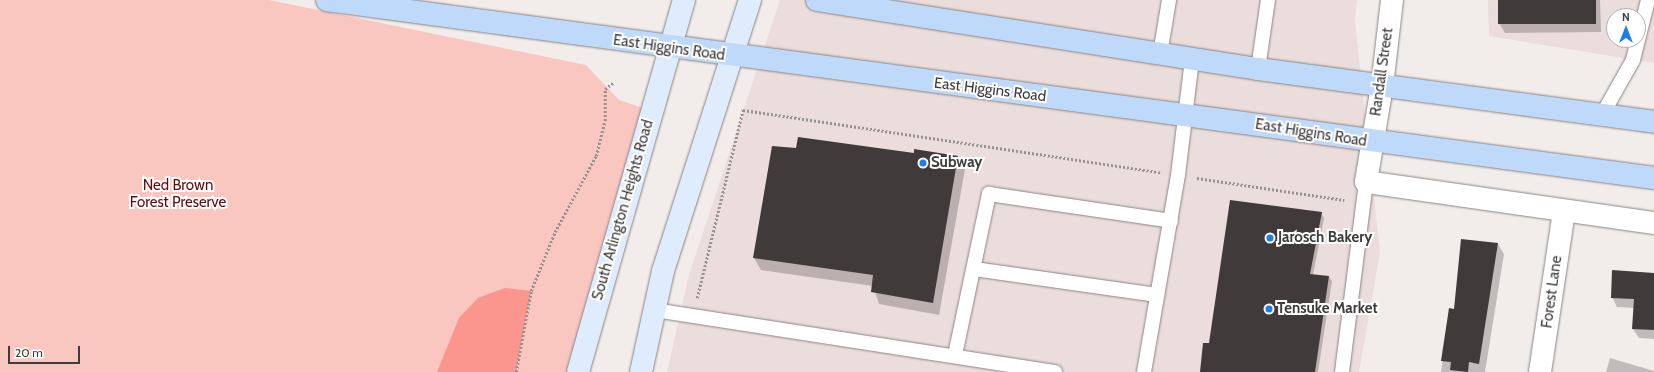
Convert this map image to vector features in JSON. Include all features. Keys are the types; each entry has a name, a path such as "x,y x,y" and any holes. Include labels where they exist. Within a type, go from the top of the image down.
{"main road":[{"name":"East Higgins Road","path":"327,0 731,57 1184,114 1371,143 1654,178"},
{"name":"South Arlington Heights Road","path":"578,372 684,0"},
{"path":"641,372 654,310 731,57 750,0"},
{"path":"817,0 877,5 1160,54 1258,69 1654,122"}],"street":[{"name":"Randall Street","path":"1365,192 1371,143 1382,86 1392,0"},
{"path":"1365,192 1564,212 1654,223"},
{"name":"Forest Lane","path":"1540,372 1564,212"}],"lane":[{"path":"1160,54 1169,0"},
{"path":"1258,69 1268,0"},
{"path":"1602,116 1633,60 1648,0"},
{"path":"1144,372 1178,175 1184,114 1192,58"},
{"path":"1342,372 1365,192"},
{"path":"955,355 989,194 1170,221"},
{"path":"974,269 1157,295"},
{"path":"654,310 955,355 1055,372"}],"path":[{"path":"516,372 531,291 555,232 596,156 605,122 605,89 614,82"},
{"path":"692,316 743,110 1178,175 1365,192"}],"shaded area":[{"path":"780,0 1357,0 1355,21 1380,252 1359,372 667,372 689,275"},
{"path":"1488,0 1654,0 1654,63 1489,36"},
{"path":"505,288 531,291 516,372 437,372 459,318 478,298"}],"green space":[{"name":"Ned Brown Forest Preserve","path":"0,0 269,0 586,65 619,100 649,110 578,372 0,372"}],"building":[{"path":"1498,0 1596,0 1596,24 1498,24"},
{"path":"798,137 914,153 914,149 958,156 933,303 871,292 873,275 753,258 772,146 796,148"},
{"name":"Tensuke Market","path":"1230,200 1322,212 1310,274 1329,276 1315,372 1200,372 1203,343 1209,343"},
{"path":"1461,239 1498,243 1479,364 1469,362 1468,372 1450,370 1451,362 1441,361 1449,308 1454,309"},
{"path":"1612,270 1654,273 1654,330 1632,329 1634,299 1611,298"}],"place":[{"name":"Subway","path":"923,163"},
{"name":"Jarosch Bakery","path":"1270,238"},
{"name":"Tensuke Market","path":"1269,309"}]}
